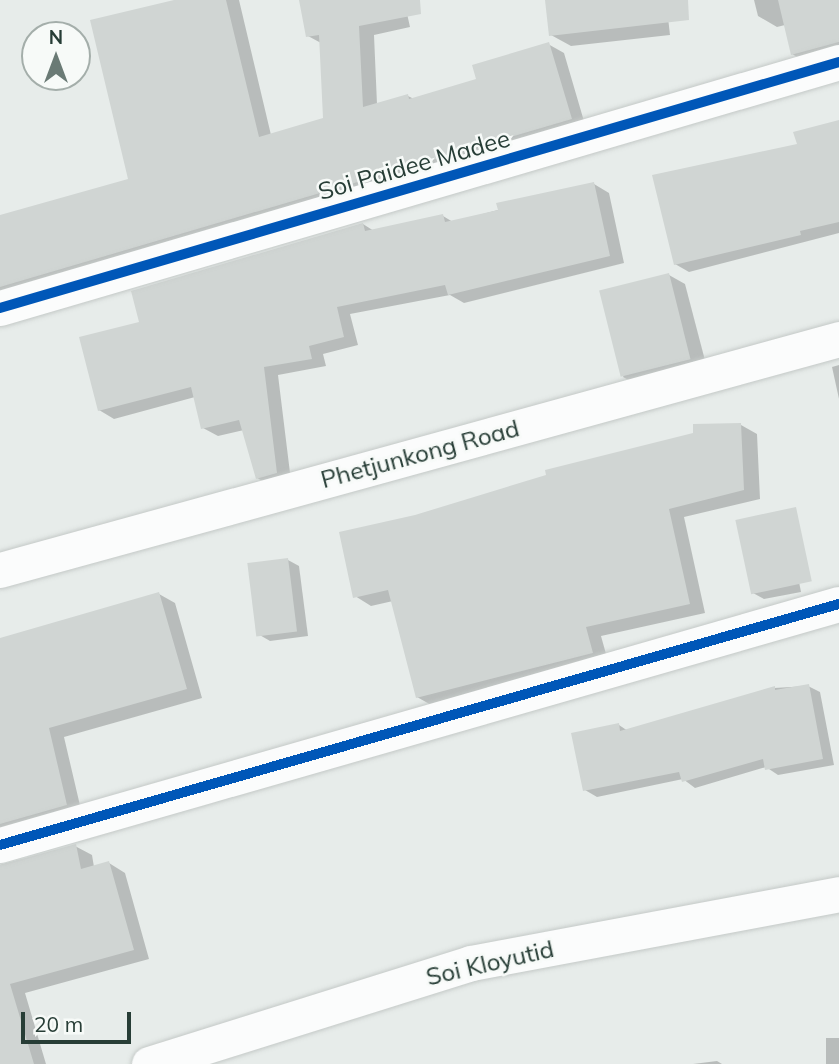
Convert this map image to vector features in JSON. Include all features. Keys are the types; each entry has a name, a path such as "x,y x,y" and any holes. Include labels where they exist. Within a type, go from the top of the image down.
{"street":[{"name":"Soi Paidee Madee","path":"0,308 839,62"},
{"name":"Phetjunkong Road","path":"0,570 839,339"},
{"path":"0,845 839,604"},
{"name":"Soi Kloyutid","path":"149,1064 471,963 839,894"}],"building":[{"path":"174,0 226,0 259,137 323,118 319,35 306,37 299,0 420,0 421,14 359,26 363,107 408,94 409,99 476,79 472,65 549,42 572,119 0,287 0,215 128,179 90,20"},
{"path":"545,0 688,0 689,20 549,36"},
{"path":"778,0 839,0 839,42 791,55"},
{"path":"839,120 839,222 800,231 801,235 674,265 652,175 797,144 793,132"},
{"path":"594,182 610,256 448,295 445,285 337,307 344,337 309,346 312,359 264,367 277,473 256,479 239,420 201,429 191,387 98,411 79,337 139,322 131,291 363,223 365,231 443,214 445,222 498,210 496,203"},
{"path":"669,273 691,359 621,377 599,290"},
{"path":"741,423 744,490 669,509 690,604 586,627 593,653 416,698 388,590 353,598 339,532 415,515 546,475 545,470 693,433 693,424"},
{"path":"796,507 812,581 751,594 735,520"},
{"path":"288,558 297,631 256,636 247,563"},
{"path":"159,592 187,689 49,728 67,805 0,824 0,638"},
{"path":"809,684 823,759 765,770 763,759 682,782 679,772 583,791 571,733 619,723 620,731 775,686 775,690"},
{"path":"76,844 81,869 109,861 134,950 10,984 34,1064 0,1064 0,865"}],"cycle path":[{"path":"0,308 839,62"},
{"path":"0,845 839,604"}]}
